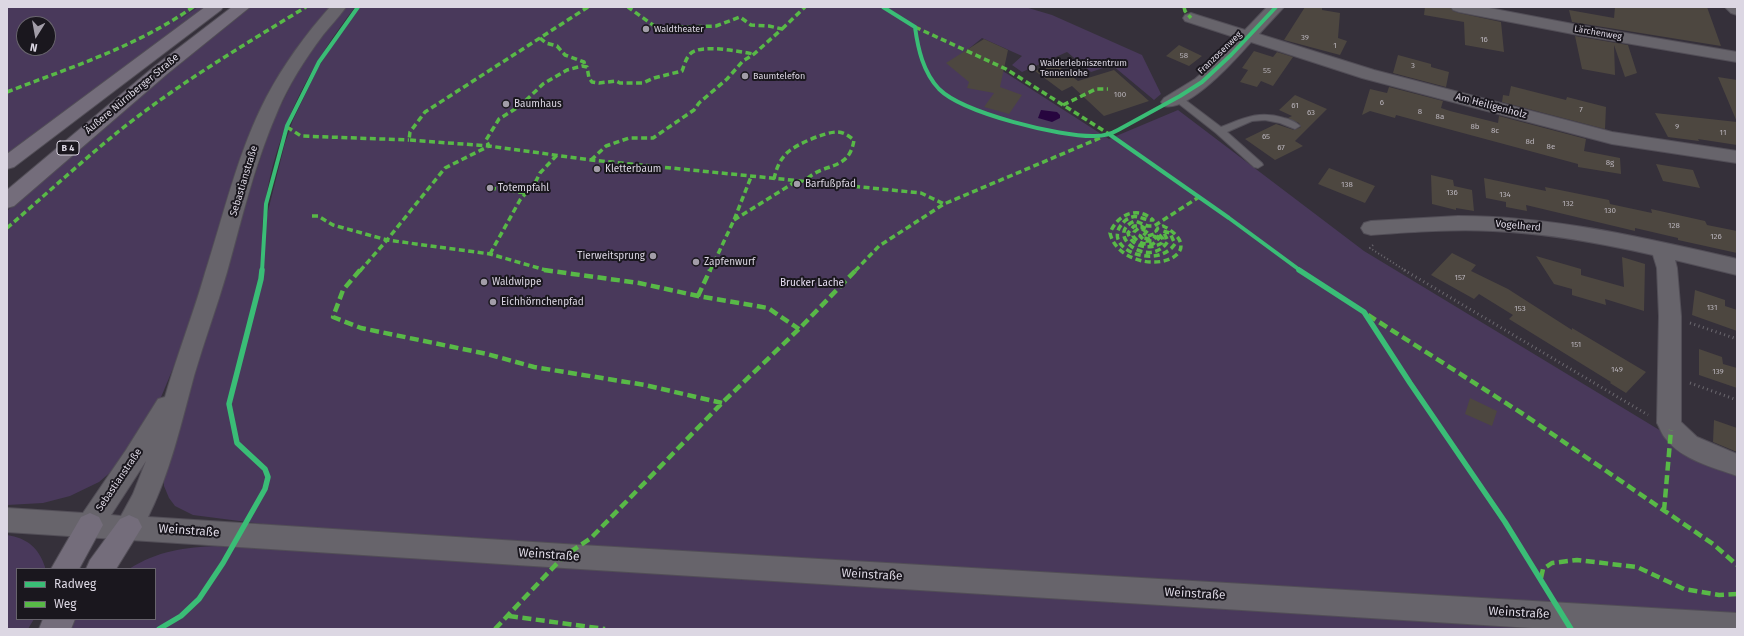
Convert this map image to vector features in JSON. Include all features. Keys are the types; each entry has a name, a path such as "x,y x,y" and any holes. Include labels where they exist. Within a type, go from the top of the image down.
{"highway":[{"name":"Äußere Nürnberger Straße","path":"7,163 215,7"},
{"name":"Äußere Nürnberger Straße","path":"7,201 154,75 242,7"},
{"path":"66,568 90,525"},
{"path":"101,568 129,527"},
{"path":"36,629 40,620"},
{"path":"53,629 60,620"}],"street":[{"name":"Sebastianstraße","path":"129,527 149,487 183,372 206,305 249,163 270,109 298,59 313,37 338,7"},
{"name":"Franzosenweg","path":"1173,100 1201,83 1276,7"},
{"name":"Lärchenweg","path":"1459,7 1573,29 1737,56"},
{"path":"1733,7 1737,10"},
{"name":"Franzosenweg","path":"1191,18 1248,37"},
{"name":"Am Heiligenholz","path":"1248,37 1368,74 1612,138 1737,157"},
{"name":"Vogelherd","path":"1371,228 1454,223 1512,225 1570,232 1662,250 1737,267"},
{"path":"1662,250 1667,268 1670,316 1669,423 1671,430 1692,447 1737,465"},
{"name":"Sebastianstraße","path":"90,525 151,432 183,372"},
{"name":"Weinstraße","path":"7,520 564,556 1737,627"}],"lane":[{"path":"1173,100 1220,131 1258,165"},
{"path":"1220,131 1264,116 1278,118 1295,126"}],"path":[{"path":"1395,227 1370,248 1409,273 1653,418 1669,423"},
{"path":"1670,316 1737,339"},
{"path":"1669,376 1737,400"}],"green space":[{"path":"7,7 197,7 172,25 198,7 207,7 7,156"},
{"path":"251,7 330,7 276,81 249,135 179,354 159,402 119,465 99,482 70,496 43,503 7,505 7,211 123,110"},
{"name":"Brucker Lache","path":"346,7 355,7 339,28 312,72 289,117 280,141 267,192 262,235 285,143 293,120 318,68 331,47 360,7 1025,7 1052,15 1142,55 1161,94 1154,100 1112,65 1091,72 1067,52 1022,72 1012,65 1022,56 982,38 966,51 1006,73 1109,139 1178,110 1364,251 1737,477 1737,614 602,547 278,526 193,515 175,506 169,498 164,486 164,473 176,425 222,287 252,184 272,123 295,77 310,52"},
{"path":"7,535 26,541 36,549 45,568 16,568 16,620 33,620 28,629 7,629"},
{"path":"218,546 1599,629 61,629 68,620 156,620 156,568 131,568 161,554 194,547"}],"shaded area":[{"path":"1041,110 1057,112 1060,115 1060,118 1052,122 1038,118"}],"building":[{"path":"1305,7 1322,7 1322,10 1340,13 1338,38 1347,41 1340,55 1284,40"},
{"path":"1425,7 1450,7 1453,11 1459,13 1501,22 1504,52 1465,45 1464,22 1424,15"},
{"path":"1615,7 1707,7 1721,46 1572,22 1569,10 1614,18"},
{"path":"1575,36 1628,45 1637,73 1625,77 1614,45 1615,75 1582,69"},
{"path":"984,39 1008,50 1000,87 1022,95 1009,114 984,107 994,93 967,88 969,82 946,63"},
{"path":"1179,45 1202,56 1189,66 1166,56"},
{"path":"1254,51 1273,57 1277,52 1293,57 1273,86 1261,81 1257,87 1240,82 1248,70 1242,68"},
{"path":"1398,55 1431,64 1431,67 1449,72 1446,87 1393,73"},
{"path":"1054,63 1078,81 1114,70 1149,101 1104,116 1072,86 1062,91 1035,71"},
{"path":"1718,77 1737,80 1737,122"},
{"path":"1511,86 1566,100 1567,97 1606,107 1605,129 1502,102 1503,95 1509,96"},
{"path":"1389,87 1443,101 1441,108 1450,111 1498,123 1499,116 1586,139 1584,151 1620,158 1621,174 1578,167 1578,164 1396,115 1395,118 1370,111 1362,115 1370,89 1387,93"},
{"path":"1295,95 1327,109 1295,141 1303,146 1275,160 1245,139 1276,124 1294,130 1301,127 1299,123 1288,118 1292,116 1279,110"},
{"path":"1655,113 1737,122 1737,145 1698,139 1699,141 1668,137"},
{"path":"1656,164 1693,170 1700,188 1663,181"},
{"path":"1329,168 1375,186 1365,203 1318,184"},
{"path":"1431,175 1453,180 1454,186 1472,190 1474,211 1456,208 1456,210 1432,204"},
{"path":"1484,178 1546,191 1545,187 1609,200 1610,204 1652,213 1651,209 1705,221 1707,225 1737,231 1737,253 1678,240 1678,238 1635,228 1635,231 1526,205 1527,211 1506,207 1506,202 1486,198"},
{"path":"1452,253 1476,265 1471,271 1508,289 1572,330 1572,328 1646,372 1626,393 1610,383 1611,382 1509,319 1513,315 1479,294 1474,299 1431,275"},
{"path":"1536,256 1581,269 1581,275 1624,287 1622,257 1645,264 1644,311 1605,299 1606,305 1572,295 1572,289 1554,284"},
{"path":"1695,290 1725,300 1725,306 1737,310 1737,331 1692,315"},
{"path":"1699,349 1722,357 1723,364 1737,368 1737,388 1699,375"},
{"path":"1470,398 1497,411 1492,426 1465,414"},
{"path":"1714,420 1737,428 1737,452 1713,442"}],"marked path":[{"path":"7,92 103,56 150,34 172,22 193,7"},
{"path":"7,228 119,131 171,92 223,57 306,7"},
{"path":"588,7 425,112 410,132 409,140 489,146 591,160 921,193 944,204"},
{"path":"591,160 606,146 629,138 653,138 694,110 699,103 727,79 743,61 754,54 782,29 769,26 751,25 740,17 716,26 657,28 628,7"},
{"path":"782,29 805,7"},
{"path":"1184,7 1185,11 1191,18"},
{"path":"915,27 1006,69 1109,134"},
{"path":"540,38 546,43 557,46 565,55 584,62 585,66"},
{"path":"722,403 645,385 534,367 487,354 361,328 333,317 343,290 387,240 445,168 489,146 486,140 499,119 520,106 537,88 559,74 582,66 587,67 589,78 592,82 599,83 616,81 620,83 634,84 643,83 654,78 682,71 690,54 695,51 711,49 754,54"},
{"path":"1063,105 1096,89 1108,89"},
{"path":"287,127 301,136 409,140"},
{"path":"774,179 777,168 783,158 788,152 797,146 820,136 837,132 847,134 854,140 853,149 846,160 813,173 804,182"},
{"path":"495,629 564,556 591,538 722,403 799,329 879,246 944,204 1100,138"},
{"path":"490,254 520,200 535,183 540,173 558,154"},
{"path":"698,296 734,220 751,177"},
{"path":"734,220 795,182"},
{"path":"490,188 526,193"},
{"path":"1148,236 1154,234 1159,238 1153,244 1144,244 1139,242 1133,236 1134,232 1140,227 1144,229 1140,236 1145,241 1152,241 1156,237 1153,236 1149,239 1144,238 1143,236 1148,230 1147,228 1141,226 1134,226 1128,233 1129,238 1137,245 1142,247 1153,247 1162,243 1163,239 1156,231 1158,228 1163,226 1171,230 1178,237 1181,245 1180,250 1171,258 1164,260 1146,261 1137,259 1121,252 1113,242 1110,233 1115,223 1122,216 1137,213 1150,217 1153,220 1144,220 1134,216 1127,219 1118,231 1118,239 1123,247 1134,254 1147,257 1160,256 1171,250 1175,244 1170,233 1163,231 1168,241 1164,248 1157,251 1148,252 1139,251 1125,242 1123,235 1125,228 1135,221 1148,226 1154,226 1199,197"},
{"path":"312,216 318,216 333,225 387,240 490,254 547,271 639,283 698,296 768,308 799,329"},
{"path":"1368,315 1523,414 1713,544 1737,565"},
{"path":"1664,511 1671,430"},
{"path":"1541,578 1543,569 1552,563 1577,560 1637,567 1684,589 1719,595 1737,594"},
{"path":"509,616 605,629"}],"cycle path":[{"path":"159,629 181,616 199,599 223,563 265,489 268,477 265,469 237,443 229,404 261,279 266,204 287,126 319,62 358,7"},
{"path":"883,7 915,27 920,53 930,77 940,90 953,99 972,108 1023,124 1050,131 1074,135 1095,136 1110,134 1195,87 1212,74 1250,36 1276,7"},
{"path":"1109,134 1229,218 1299,270 1364,312 1410,383 1505,522 1571,629"}],"place":[{"name":"Waldtheater","path":"646,29"},
{"name":"Walderlebniszentrum Tennenlohe","path":"1032,68"},
{"name":"Baumtelefon","path":"745,76"},
{"name":"Baumhaus","path":"506,104"},
{"name":"Kletterbaum","path":"597,169"},
{"name":"Barfußpfad","path":"797,184"},
{"name":"Totempfahl","path":"490,188"},
{"name":"Tierweitsprung","path":"653,256"},
{"name":"Zapfenwurf","path":"696,262"},
{"name":"Waldwippe","path":"484,282"},
{"name":"Eichhörnchenpfad","path":"493,302"}]}
